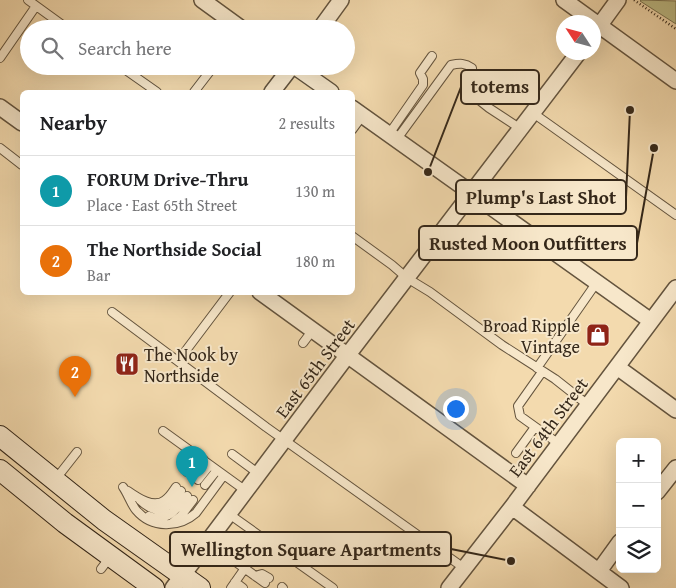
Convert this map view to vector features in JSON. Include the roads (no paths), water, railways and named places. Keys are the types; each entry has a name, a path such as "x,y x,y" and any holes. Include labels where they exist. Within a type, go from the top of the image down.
{"main road":[{"path":"0,436 178,582 200,588"},
{"path":"0,470 65,523 105,563 154,588"}],"street":[{"path":"202,0 230,20"},
{"path":"327,20 341,0"},
{"path":"564,0 581,15"},
{"path":"601,22 618,0"},
{"path":"601,32 676,81"},
{"name":"East 65th Street","path":"178,582 284,439 573,60"},
{"path":"274,90 286,75"},
{"path":"306,75 328,90"},
{"path":"0,106 20,121"},
{"path":"358,112 651,321"},
{"name":"East 64th Street","path":"449,588 676,288"},
{"path":"264,295 528,486"},
{"path":"617,367 676,410"},
{"path":"661,487 676,468"},
{"path":"512,507 622,588"},
{"path":"598,571 616,547"}],"lane":[{"path":"28,0 55,20"},
{"path":"26,20 36,6"},
{"path":"1,55 20,28"},
{"path":"393,136 423,85 423,78 420,73 432,56"},
{"path":"393,136 451,65 459,63 466,64 472,68 474,96 488,108 521,129"},
{"path":"132,75 153,90"},
{"path":"196,90 207,75"},
{"path":"533,113 676,215"},
{"path":"0,148 20,163"},
{"path":"355,238 407,278 430,292 502,346 555,379 588,405"},
{"path":"559,444 520,416 518,406 597,282"},
{"path":"178,361 228,295"},
{"path":"112,312 395,520 464,568"},
{"path":"303,343 312,331"},
{"path":"516,453 536,427"},
{"path":"163,431 246,491"},
{"path":"54,481 77,452"},
{"path":"232,454 259,474"},
{"path":"210,465 196,478 210,465"},
{"path":"132,496 135,509 141,515 156,523 175,524 190,518 210,465"},
{"path":"123,487 145,514 150,517 162,518 176,510 184,494"},
{"path":"166,525 177,520 184,494"},
{"path":"132,496 151,503 158,503 184,494"},
{"path":"229,514 334,588"},
{"path":"208,542 255,576 267,581"},
{"path":"243,588 233,585 245,568"}],"place":[{"name":"Plump's Last Shot","path":"630,110"},
{"name":"Rusted Moon Outfitters","path":"654,148"},
{"name":"totems","path":"428,172"},
{"name":"Broad Ripple Vintage","path":"598,335"},
{"name":"The Nook by Northside","path":"127,364"},
{"name":"The Northside Social","path":"75,397"},
{"name":"FORUM Drive-Thru","path":"192,487"},
{"name":"Wellington Square Apartments","path":"511,561"}]}
